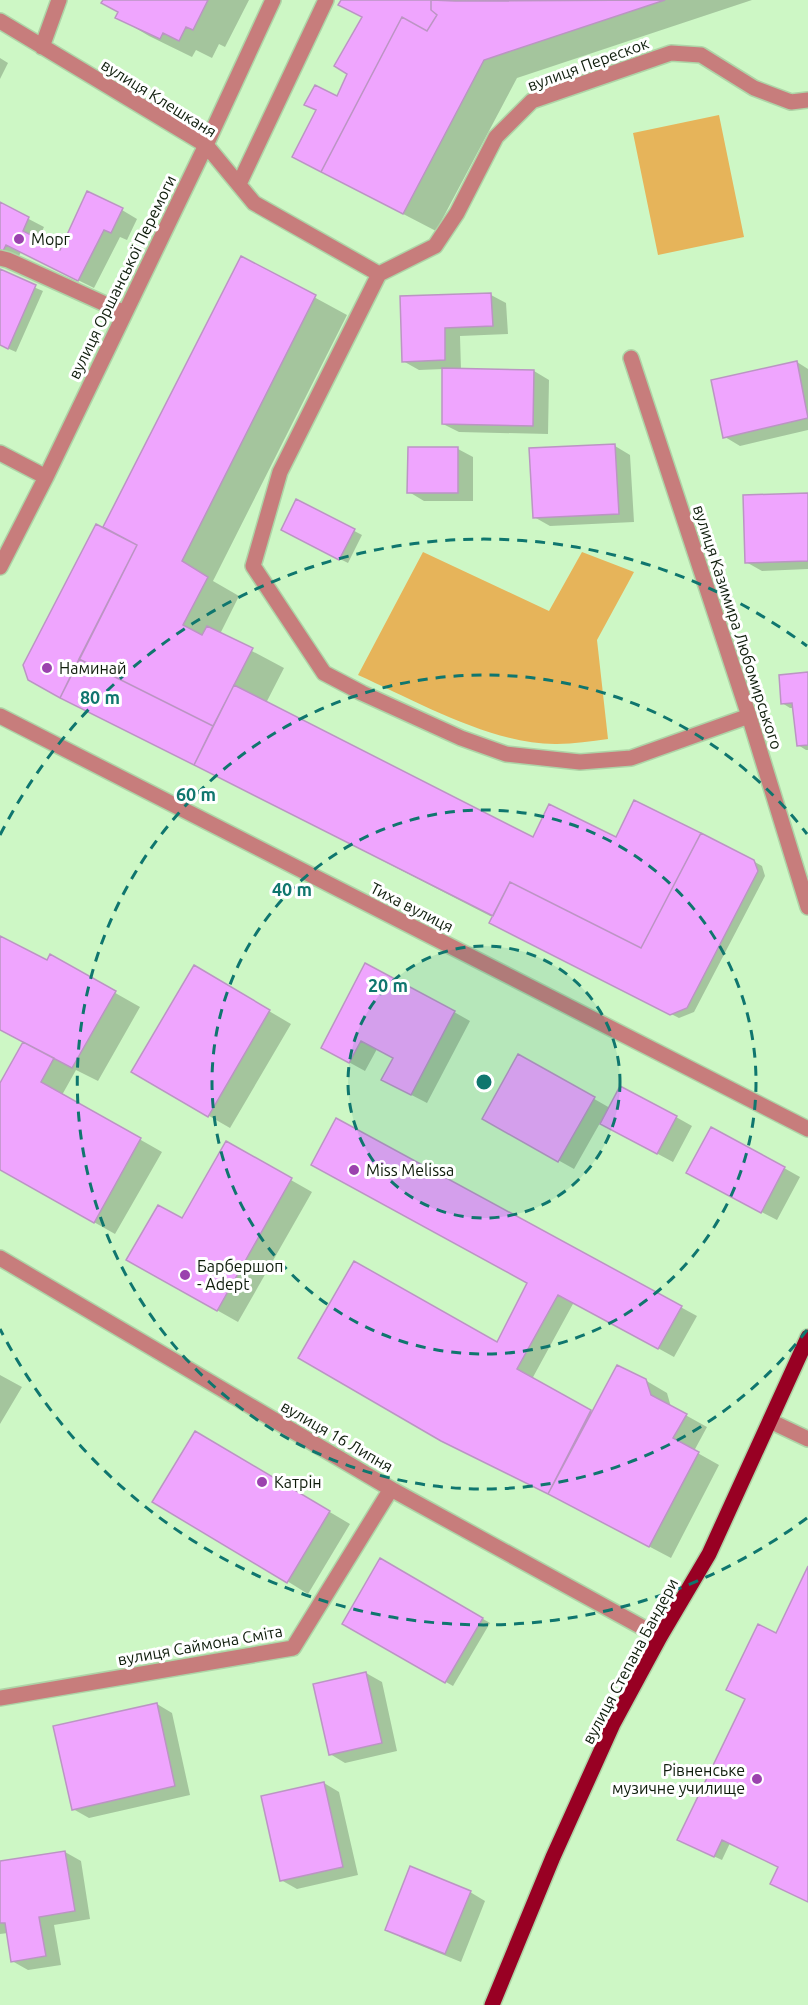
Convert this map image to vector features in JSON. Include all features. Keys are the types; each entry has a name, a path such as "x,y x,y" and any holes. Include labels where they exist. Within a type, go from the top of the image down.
{"main road":[{"name":"вулиця Степана Бандери","path":"492,2005 553,1857 613,1724 660,1637 709,1554 808,1337"}],"street":[{"path":"42,46 59,0"},
{"name":"вулиця Оршанської Перемоги","path":"0,567 125,314 273,0"},
{"path":"239,184 327,0"},
{"name":"вулиця Клешканя","path":"0,21 206,145 254,203 379,274"},
{"name":"вулиця Перескок","path":"379,274 435,246 457,213 496,137 532,100 671,53 701,55 754,88 791,102 808,100"},
{"path":"0,258 125,314"},
{"path":"379,274 280,472 253,566 324,673 461,738 506,754 580,762 631,758 748,716"},
{"name":"вулиця Казимира Любомирського","path":"631,358 808,907"},
{"path":"0,453 46,477"},
{"name":"Тиха вулиця","path":"0,716 808,1130"},
{"name":"вулиця 16 Липня","path":"0,1258 391,1488 660,1637"},
{"path":"770,1421 808,1439"},
{"name":"вулиця Саймона Сміта","path":"0,1698 293,1648 391,1488"}],"shaded area":[{"path":"719,115 744,237 658,255 633,133"},
{"path":"423,552 549,611 582,552 634,572 597,640 608,739 557,744 507,737 455,720 358,675"}],"building":[{"path":"103,0 208,0 193,30 186,27 179,41 163,33 160,39 115,18 118,12 101,3"},
{"path":"341,0 431,0 431,10 437,15 427,31 402,17 321,172 292,157 316,110 304,105 315,85 337,96 347,74 334,66 362,17 338,5"},
{"path":"431,0 665,0 484,60 403,214 321,172 402,17 427,31 437,15 431,10"},
{"name":"Морг","path":"87,191 123,208 111,233 104,230 78,281 6,245 3,251 0,250 0,202 29,217 23,231 60,250"},
{"path":"241,256 316,295 182,561 208,577 183,625 202,635 207,626 253,648 213,726 79,659 137,545 103,527"},
{"path":"0,269 36,285 8,349 0,345"},
{"path":"491,293 493,326 445,328 445,360 402,362 400,296"},
{"path":"797,361 808,418 723,438 711,380"},
{"path":"442,368 534,370 533,426 442,424"},
{"path":"615,444 619,514 533,518 529,448"},
{"path":"408,447 458,447 458,493 407,493"},
{"path":"808,493 808,561 745,563 743,495"},
{"path":"296,499 355,529 339,560 281,530"},
{"path":"96,524 137,545 60,698 28,680 23,665"},
{"path":"79,659 213,726 194,765 60,698"},
{"path":"808,672 808,745 797,746 792,703 781,704 779,675"},
{"path":"234,685 533,837 549,804 616,837 634,800 701,833 641,948 510,882 493,916 194,765"},
{"path":"701,833 754,860 758,871 687,1008 670,1015 489,923 510,882 641,948"},
{"path":"0,936 47,960 50,954 116,991 72,1068 0,1030"},
{"path":"365,963 455,1011 411,1095 381,1080 393,1058 361,1041 349,1063 321,1048"},
{"path":"194,965 270,1010 208,1117 131,1072"},
{"path":"23,1042 54,1058 41,1082 141,1138 94,1223 0,1170 0,1083"},
{"path":"518,1054 595,1097 558,1162 482,1119"},
{"path":"620,1086 677,1116 657,1154 600,1124"},
{"path":"336,1118 682,1306 658,1349 558,1295 517,1369 591,1410 548,1494 441,1441 298,1358 354,1261 497,1342 527,1283 311,1165"},
{"path":"711,1127 785,1167 761,1213 686,1173"},
{"path":"226,1141 292,1178 217,1311 126,1260 158,1205 182,1218"},
{"path":"617,1365 646,1379 651,1395 687,1414 673,1438 699,1452 649,1547 548,1494"},
{"path":"195,1431 330,1511 287,1583 152,1502"},
{"path":"380,1558 483,1618 445,1683 342,1624"},
{"name":"Рівненське музичне училище","path":"808,1566 808,1902 770,1884 778,1867 722,1840 714,1857 677,1840 745,1699 726,1690 758,1624 776,1633"},
{"path":"366,1672 382,1743 329,1755 313,1684"},
{"path":"157,1703 175,1786 72,1810 53,1726"},
{"path":"324,1782 343,1867 280,1881 261,1796"},
{"path":"65,1851 75,1911 39,1917 46,1956 11,1962 5,1923 0,1923 0,1861"},
{"path":"410,1866 471,1891 445,1954 385,1930"}],"place":[{"name":"Морг","path":"19,239"},
{"name":"Наминай","path":"47,668"},
{"name":"Miss Melissa","path":"354,1170"},
{"name":"Барбершоп - Adept","path":"185,1275"},
{"name":"Катрін","path":"262,1482"},
{"name":"Рівненське музичне училище","path":"757,1779"}]}
